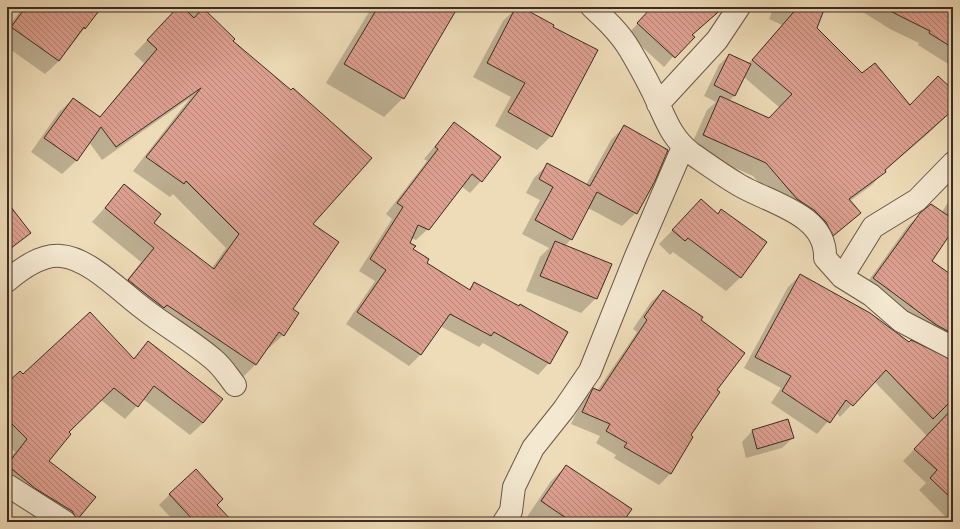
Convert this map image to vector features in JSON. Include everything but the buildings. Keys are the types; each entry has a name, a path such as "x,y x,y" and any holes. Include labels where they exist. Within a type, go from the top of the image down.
{"street":[{"path":"592,7 612,26 629,48 672,133 683,147 740,186 776,202 803,218 819,232 825,247 824,258 842,277 871,294 901,321 953,348"},
{"path":"658,104 717,40 739,7"},
{"path":"504,522 511,511 514,487 534,448 564,409 590,371 636,256 683,147"},
{"path":"842,277 873,227 917,200 953,163"},
{"path":"7,281 21,268 41,259 60,256 74,259 102,275 144,309 214,360 235,385"},
{"path":"7,485 65,522"}]}
